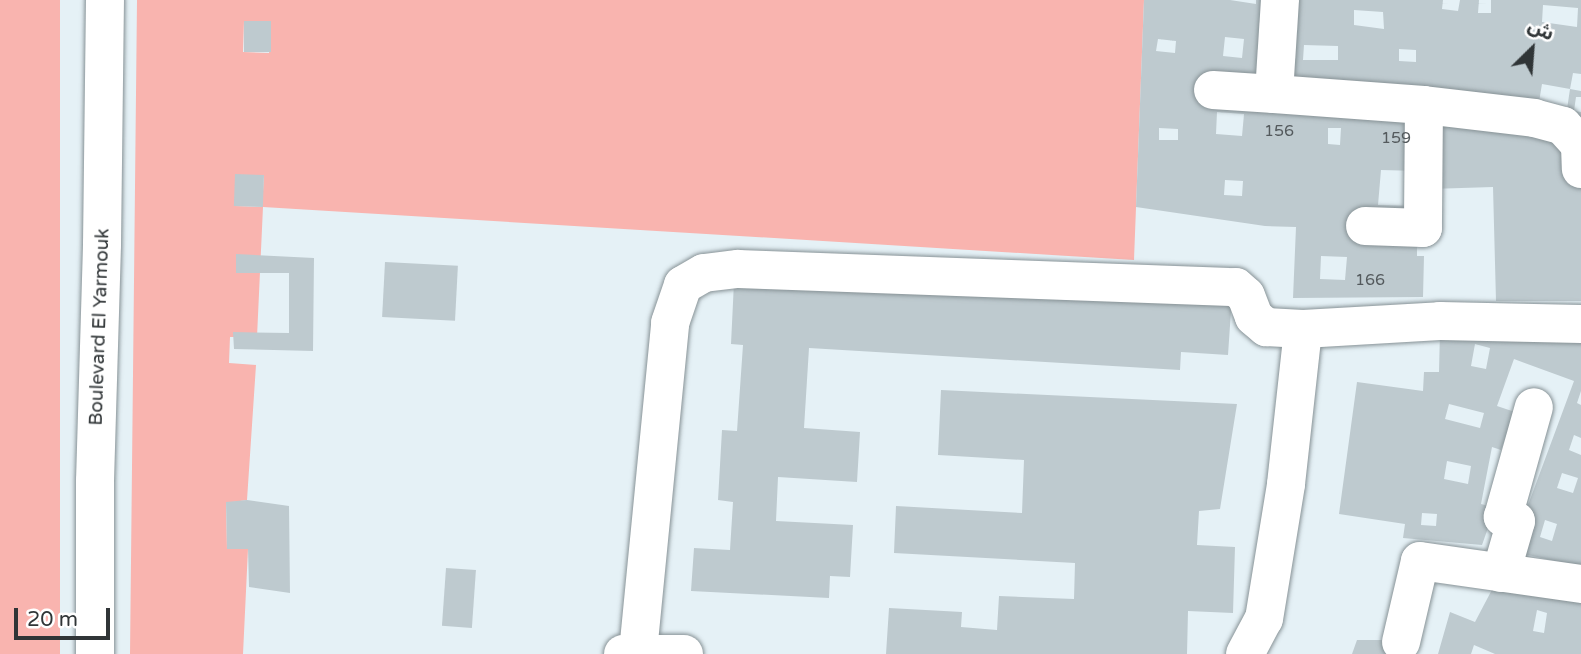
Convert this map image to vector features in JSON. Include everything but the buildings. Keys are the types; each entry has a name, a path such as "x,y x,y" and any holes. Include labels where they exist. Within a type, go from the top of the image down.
{"street":[{"name":"Boulevard El Yarmouk","path":"95,654 95,481 105,0"},
{"path":"1274,94 1280,0"},
{"path":"1213,90 1424,105 1534,118 1563,126 1580,145 1581,169"},
{"path":"1365,226 1423,228 1424,105"},
{"path":"684,654 630,653 670,323 683,285 704,273 738,269 1236,287 1246,296 1254,317 1266,327 1303,330 1440,321 1581,324"},
{"path":"1245,654 1264,619 1286,484 1303,330"},
{"path":"1501,573 1516,522 1503,517 1534,407"},
{"path":"1401,642 1420,561 1581,584"}],"shaded area":[{"path":"0,0 60,0 60,654 0,654"},
{"path":"137,0 1144,0 1134,260 263,207 257,337 230,337 229,363 256,365 247,500 226,503 227,549 248,549 243,654 130,654","holes":["244,21 271,21 269,53 243,52","235,175 264,175 262,207 235,206"]}]}
